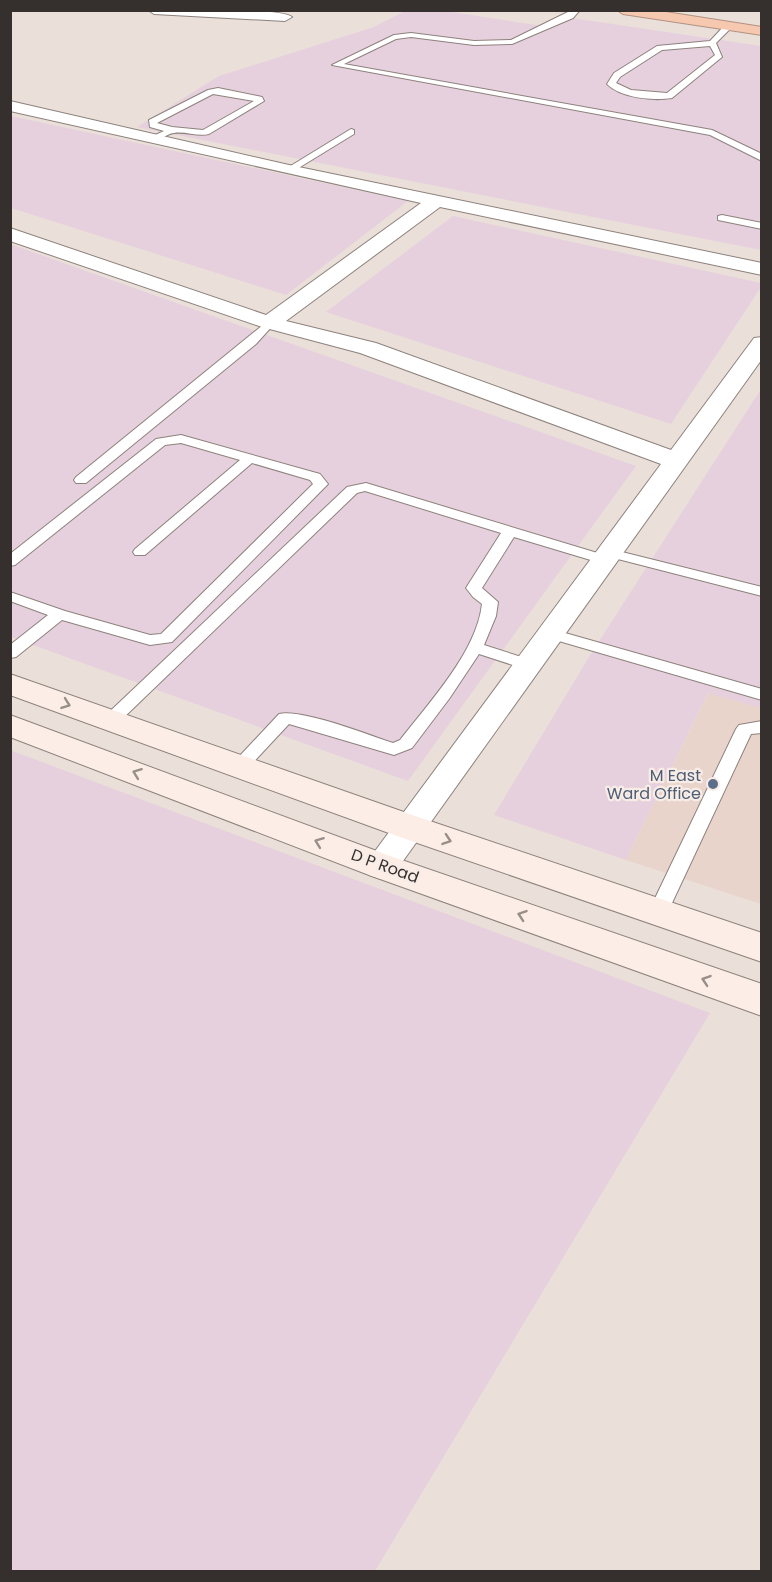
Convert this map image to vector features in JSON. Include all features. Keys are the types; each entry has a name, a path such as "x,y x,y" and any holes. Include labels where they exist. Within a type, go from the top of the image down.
{"highway":[{"path":"623,10 762,31"},
{"path":"683,10 762,22"}],"street":[{"path":"154,10 285,17"},
{"path":"10,106 290,170 762,269"},
{"path":"269,323 436,201"},
{"path":"10,234 269,323 368,348 677,461"},
{"path":"381,866 760,348"},
{"path":"10,684 409,827 762,948"},
{"name":"D P Road","path":"10,725 381,866 762,999"}],"lane":[{"path":"577,10 570,16 512,42 474,43 411,35 394,37 336,65 712,133 762,158"},
{"path":"712,43 719,55 669,96 639,94 614,87 611,84 617,75 660,48 712,43 729,26"},
{"path":"154,138 172,130 206,132 260,101 228,93 211,92 152,122 153,125 172,130"},
{"path":"290,170 351,132"},
{"path":"722,218 762,226"},
{"path":"81,480 252,341 269,323"},
{"path":"10,561 161,442 181,439 315,477 321,484 166,638 150,640 59,614 10,596"},
{"path":"140,552 250,458"},
{"path":"111,720 352,490 366,487 510,531 762,592"},
{"path":"240,766 285,718 297,719 394,749 406,744 476,648 492,610 490,602 478,594 474,588 510,531"},
{"path":"10,653 59,614"},
{"path":"551,634 762,695"},
{"path":"476,648 528,665"},
{"path":"657,913 745,729 762,727"}],"shaded area":[{"path":"405,11 445,11 543,26 558,16 761,46 761,250 137,127 219,76 374,27"},
{"path":"11,116 408,201 286,295 11,208"},
{"path":"453,216 761,283 761,287 671,424 326,312"},
{"path":"10,244 636,466 408,781 11,637"},
{"path":"761,389 761,708 708,693 626,860 494,815 589,657"},
{"name":"M East Ward Office","path":"709,692 761,708 761,904 626,860"},
{"path":"10,750 710,1013 375,1571 11,1571"}],"place":[{"name":"M East Ward Office","path":"713,784"}]}
